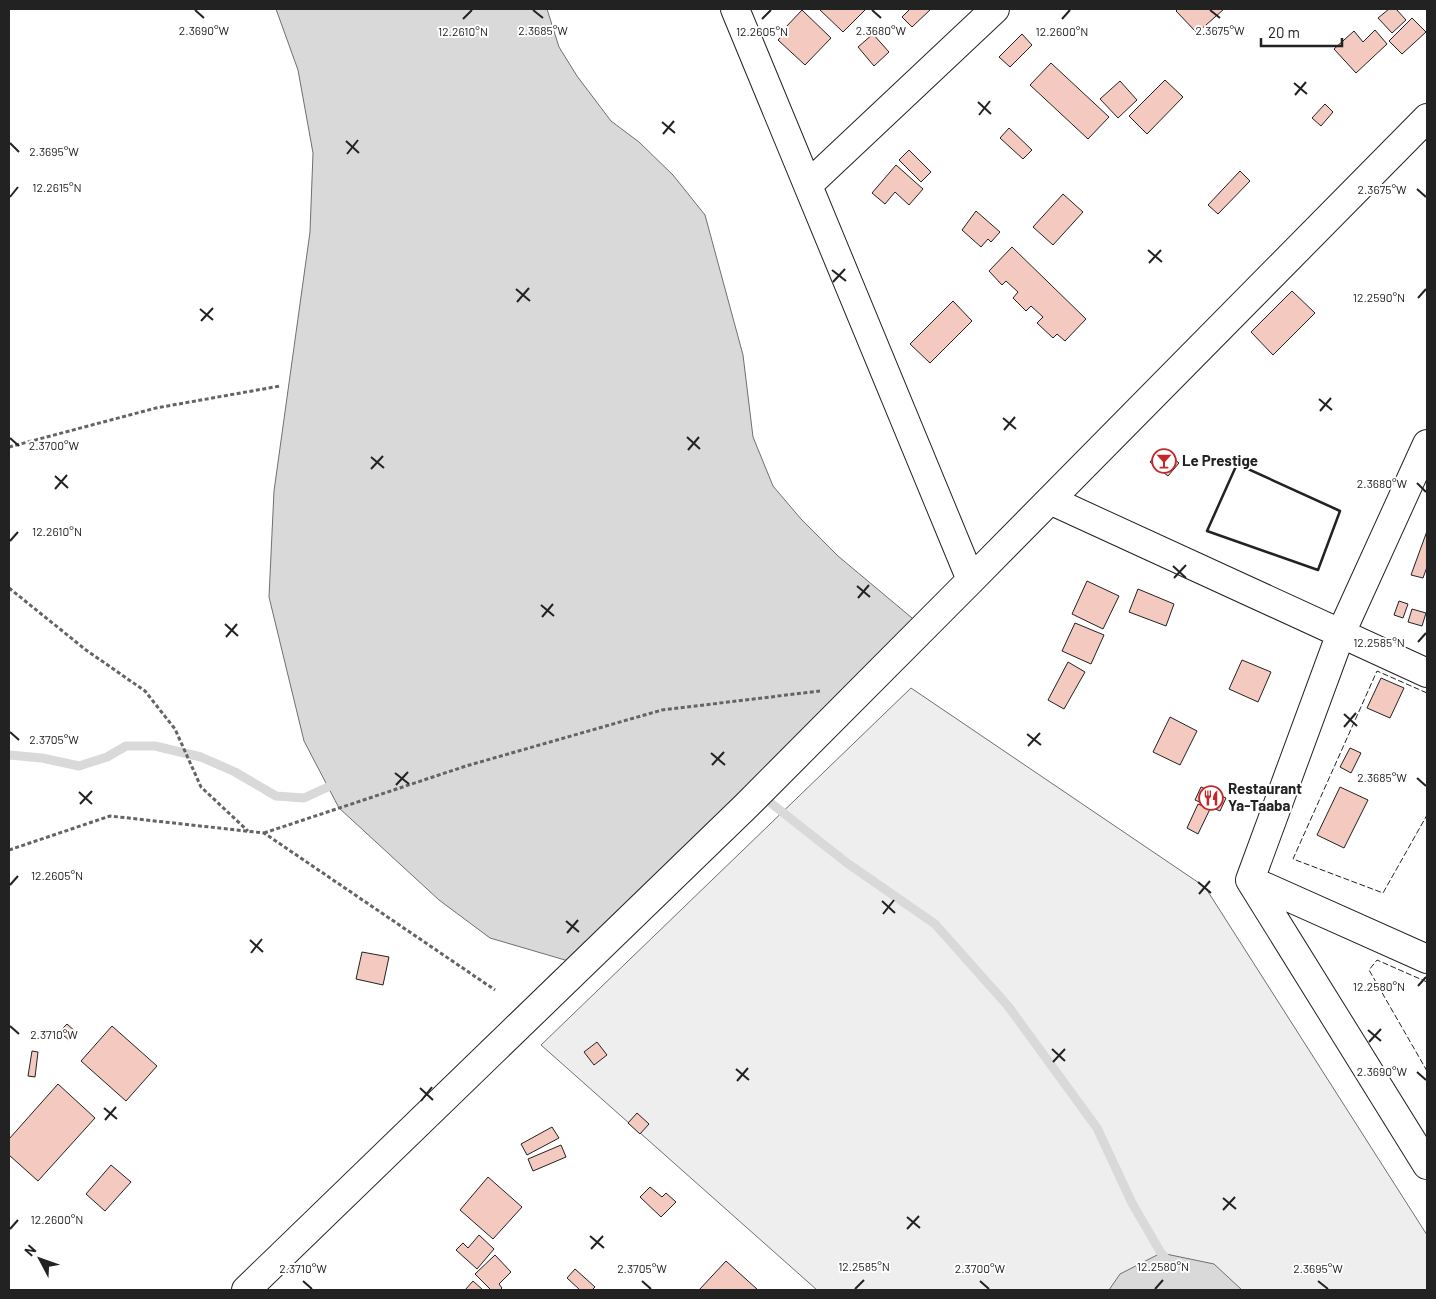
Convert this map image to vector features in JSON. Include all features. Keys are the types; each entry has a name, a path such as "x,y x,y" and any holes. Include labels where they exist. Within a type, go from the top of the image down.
{"street":[{"path":"735,9 972,580"},
{"path":"808,186 995,9"},
{"path":"246,1290 746,806 972,580 1427,118"},
{"path":"1250,880 1341,633 1427,444"},
{"path":"1050,500 1427,673"},
{"path":"1250,880 1427,959"},
{"path":"1250,880 1427,1165"}],"path":[{"path":"9,447 156,408 280,386"},
{"path":"9,588 86,650 145,691 176,729 201,787 249,831"},
{"path":"9,850 110,816 264,833 466,766 662,710 866,686"},
{"path":"264,833 495,990"}],"shaded area":[{"path":"276,9 547,9 559,47 577,76 611,121 639,142 673,175 705,215 743,355 753,437 773,486 801,519 838,556 924,628 582,965 490,938 439,900 339,808 304,741 269,597 274,491 310,232 313,153 298,70"},
{"path":"911,688 1205,887 1427,1235 1427,1290 817,1290 541,1045"},
{"path":"1161,1253 1214,1264 1242,1290 1109,1290 1120,1274"}],"building":[{"path":"819,9 866,9 843,32"},
{"path":"910,9 931,9 912,27 902,17"},
{"path":"1178,9 1224,9 1197,33 1176,11"},
{"path":"1389,9 1396,9 1406,20 1392,33 1378,18"},
{"path":"802,10 831,38 805,65 778,40 787,30 785,28"},
{"path":"1412,18 1426,32 1402,54 1389,41"},
{"path":"1375,30 1387,44 1356,73 1334,49 1354,31 1363,42"},
{"path":"873,34 889,52 874,66 858,47"},
{"path":"1022,34 1032,45 1010,67 999,57"},
{"path":"1051,63 1109,117 1088,139 1030,85"},
{"path":"1165,80 1183,97 1147,134 1129,116"},
{"path":"1120,81 1137,100 1118,118 1100,99"},
{"path":"1325,104 1333,112 1321,126 1312,118"},
{"path":"1009,128 1032,150 1023,159 1000,138"},
{"path":"909,150 931,172 921,182 899,160"},
{"path":"896,165 923,189 909,205 895,192 885,204 872,193"},
{"path":"1240,171 1250,181 1218,214 1208,205"},
{"path":"1063,194 1083,212 1053,245 1033,227"},
{"path":"976,211 1000,232 991,242 988,239 981,247 962,230"},
{"path":"1012,247 1086,319 1065,341 1057,334 1053,338 1037,323 1043,317 1031,306 1026,311 1013,298 1018,292 1006,281 1002,285 989,271"},
{"path":"1292,291 1315,313 1273,355 1251,332"},
{"path":"953,301 972,321 930,363 910,344"},
{"path":"1161,449 1179,463 1168,476 1150,462"},
{"path":"1427,531 1427,567 1423,578 1411,575"},
{"path":"1087,581 1119,596 1103,629 1072,614"},
{"path":"1138,589 1174,604 1166,626 1129,612"},
{"path":"1399,601 1408,604 1403,618 1394,615"},
{"path":"1412,609 1426,613 1422,626 1408,622"},
{"path":"1075,623 1104,635 1091,664 1062,651"},
{"path":"1242,660 1271,672 1258,702 1229,689"},
{"path":"1068,662 1085,672 1064,709 1048,700"},
{"path":"1381,678 1404,688 1390,718 1367,708"},
{"path":"1170,717 1197,731 1180,765 1153,752"},
{"path":"1350,748 1361,753 1351,773 1340,767"},
{"path":"1201,787 1226,798 1220,811 1195,800"},
{"path":"1340,787 1368,800 1344,848 1317,835"},
{"path":"1198,804 1210,809 1198,834 1187,828"},
{"path":"362,952 389,957 383,985 356,979"},
{"path":"67,1024 76,1032 69,1040 59,1032"},
{"path":"112,1026 157,1066 126,1101 81,1061"},
{"path":"597,1042 607,1055 594,1065 584,1052"},
{"path":"32,1051 38,1052 35,1077 28,1076"},
{"path":"58,1084 95,1118 38,1181 9,1155 9,1139"},
{"path":"637,1113 649,1124 640,1134 628,1123"},
{"path":"552,1127 559,1138 527,1155 521,1144"},
{"path":"561,1145 566,1157 533,1171 528,1159"},
{"path":"111,1165 131,1182 105,1211 86,1194"},
{"path":"488,1177 522,1207 493,1239 460,1210"},
{"path":"650,1187 662,1197 666,1193 676,1202 661,1217 640,1197"},
{"path":"479,1235 494,1249 477,1269 456,1250 463,1243 468,1248"},
{"path":"495,1255 511,1272 499,1284 502,1288 500,1290 491,1290 475,1274"},
{"path":"726,1261 758,1290 699,1290"},
{"path":"575,1269 595,1287 592,1290 580,1290 567,1278"},
{"path":"473,1281 483,1290 465,1290"}],"waterway":[{"path":"9,755 42,758 79,766 107,757 126,746 155,746 201,757 235,772 276,796 304,798 328,787"},
{"path":"767,800 847,863 935,924 1008,1006 1097,1128 1132,1203 1167,1260"}],"fence":[{"path":"1427,693 1377,671 1293,859 1383,893 1427,815"},
{"path":"1427,982 1377,960 1369,970 1427,1071"}],"wall":[{"path":"1237,464 1340,511 1318,570 1207,531 1237,464"}],"place":[{"name":"Le Prestige","path":"1164,461"},
{"name":"Restaurant Ya-Taaba","path":"1211,798"}]}
